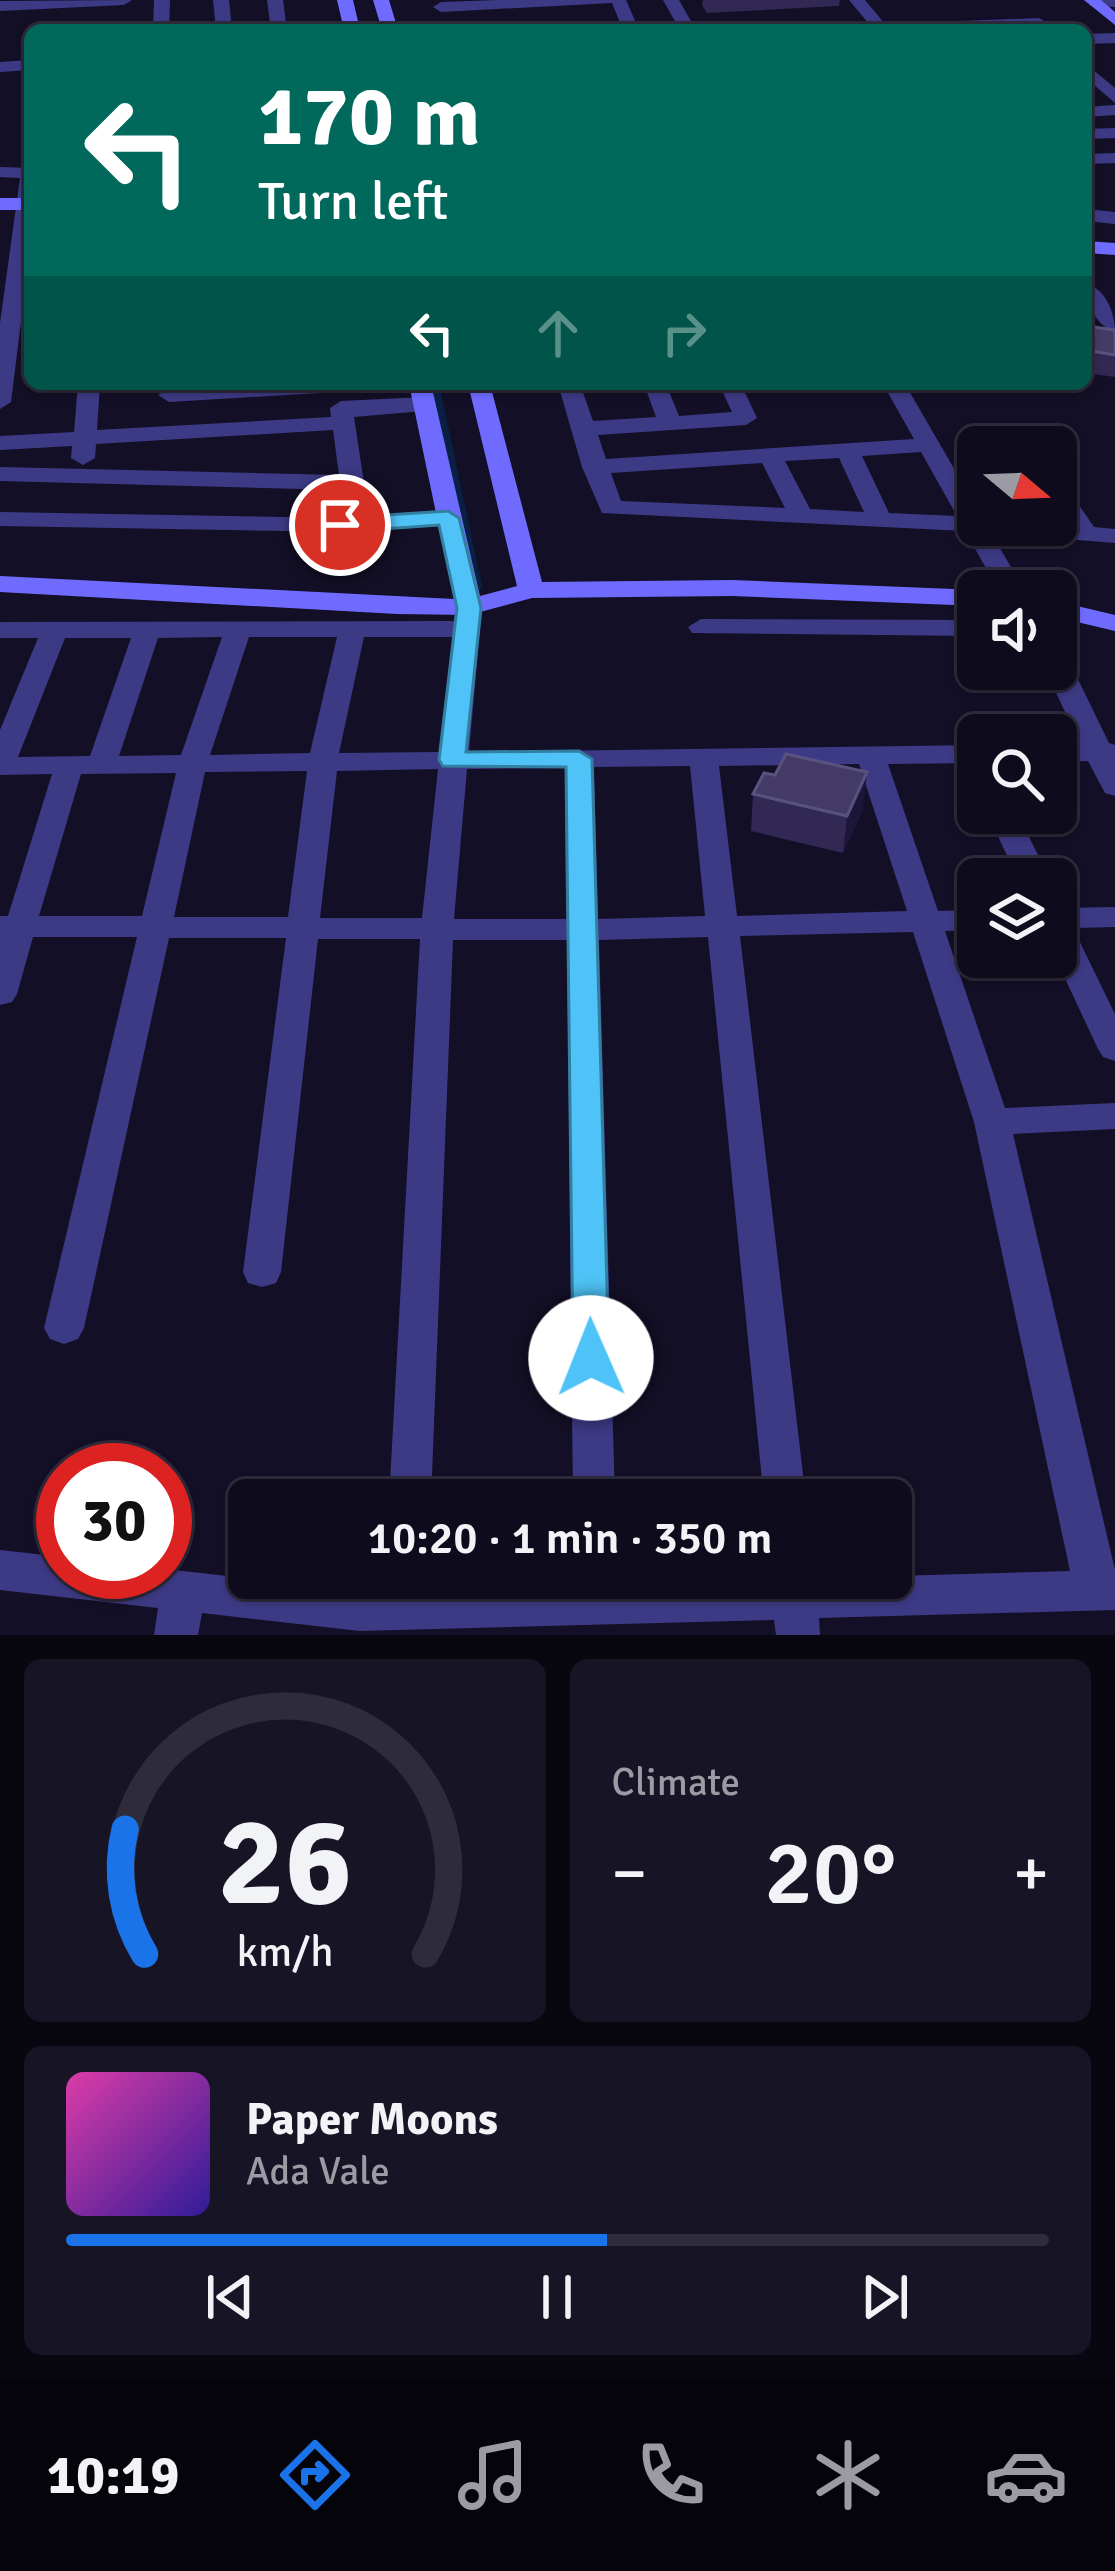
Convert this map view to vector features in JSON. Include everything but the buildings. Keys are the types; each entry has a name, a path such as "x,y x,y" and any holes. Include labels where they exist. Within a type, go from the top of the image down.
{"street":[{"path":"0,6 103,8 124,0"},
{"path":"440,3 503,11 558,9 607,0"},
{"path":"857,0 877,24"},
{"path":"1016,0 1041,24"},
{"path":"1094,2 1115,2"},
{"path":"1094,2 1115,20"},
{"path":"922,21 979,19 1025,24"},
{"path":"1,389 3,357 20,324 7,290 17,238"},
{"path":"1092,293 1115,326"},
{"path":"82,476 89,390"},
{"path":"167,478 169,390"},
{"path":"339,390 352,483 340,525"},
{"path":"481,390 531,590"},
{"path":"570,390 611,508 957,522"},
{"path":"657,390 670,423"},
{"path":"583,429 746,418 733,390"},
{"path":"897,390 957,488"},
{"path":"0,443 342,417 422,394 466,618 437,929 411,1479"},
{"path":"715,420 732,458"},
{"path":"594,467 929,445"},
{"path":"848,450 879,517"},
{"path":"770,455 801,515"},
{"path":"684,461 706,511"},
{"path":"0,474 352,483"},
{"path":"0,519 340,525 448,518"},
{"path":"1077,520 1086,533"},
{"path":"1077,532 1115,536"},
{"path":"0,584 466,618"},
{"path":"0,630 352,629 466,618 531,590 732,588 957,597"},
{"path":"1077,614 1115,623"},
{"path":"701,627 957,628"},
{"path":"64,1328 194,763 238,629"},
{"path":"262,1272 323,762 352,629"},
{"path":"55,630 0,766 957,757"},
{"path":"102,764 148,630"},
{"path":"1071,690 1105,752 1115,787"},
{"path":"734,1599 795,1603 1105,1590 992,1122 871,755"},
{"path":"704,757 782,1479"},
{"path":"579,759 594,1479"},
{"path":"0,994 10,927 69,765"},
{"path":"1077,920 1115,917"},
{"path":"10,927 583,929 957,920"},
{"path":"1077,967 1115,1049"},
{"path":"992,1122 1115,1116"},
{"path":"0,1570 180,1614 358,1623 397,1599"}],"waterway":[{"path":"436,390 478,586"}],"route":[{"path":"340,525 448,518 469,608 452,760 579,759 591,1358"}]}
